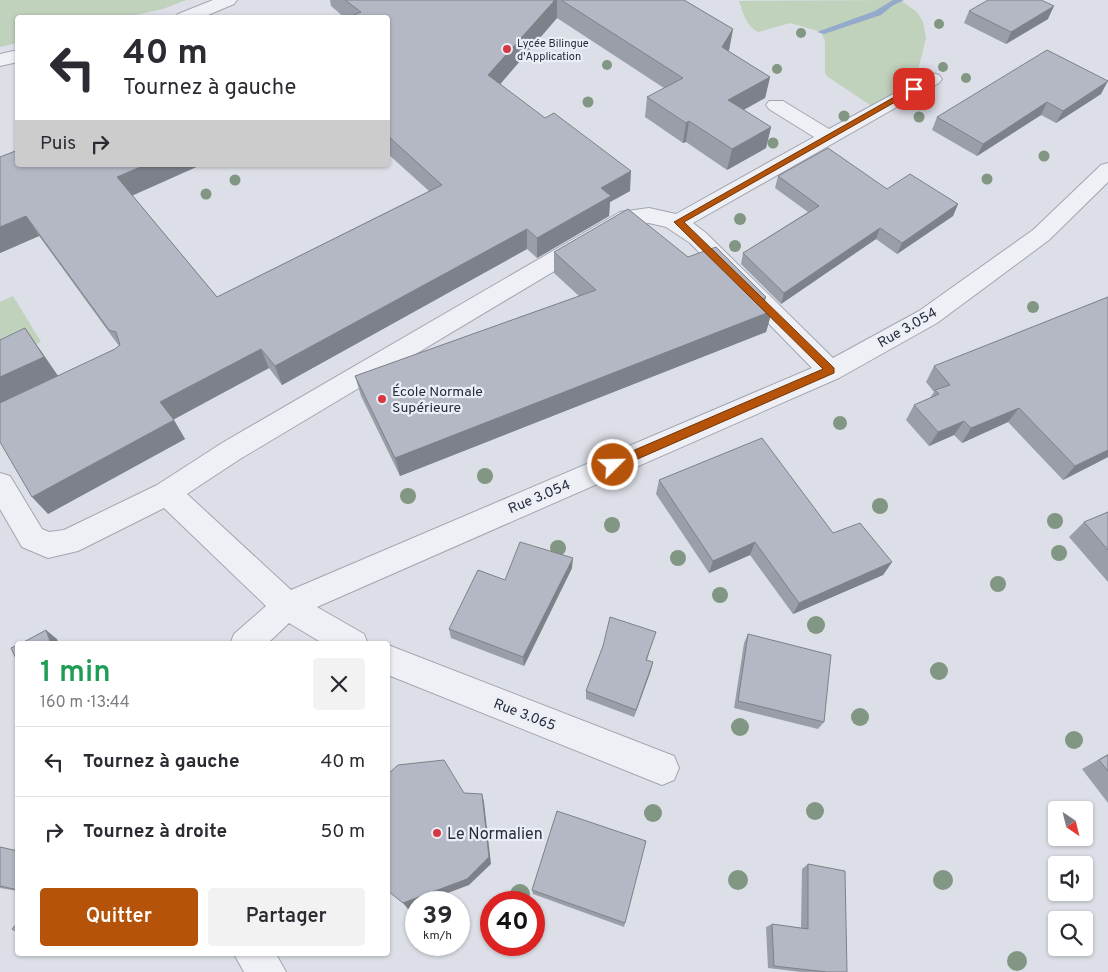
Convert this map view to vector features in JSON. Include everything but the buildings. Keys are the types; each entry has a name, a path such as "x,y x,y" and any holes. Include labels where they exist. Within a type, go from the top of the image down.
{"street":[{"path":"191,15 228,0"},
{"path":"0,60 15,57"},
{"path":"678,222 932,79"},
{"path":"776,105 828,137"},
{"name":"Rue 3.054","path":"248,641 287,606 830,371 928,317 1041,235 1108,170"},
{"path":"0,484 32,538 48,545 68,542 167,493 231,451 613,224 628,217 647,214 678,222 698,238 830,371"},
{"path":"167,493 287,606 348,641"},
{"name":"Rue 3.065","path":"390,661 662,768"},
{"path":"254,956 267,972"}],"green space":[{"path":"0,0 186,0 163,9 136,15 15,15 15,43 0,47"},
{"path":"900,0 917,12 923,22 926,38 918,70 880,105 873,107 828,77 825,73 825,41 821,32 790,23 758,32 748,23 739,1"},
{"path":"13,296 41,342 0,362 0,302"}],"waterway":[{"path":"821,32 878,13 889,4 900,0"}],"place":[{"name":"Lycée Bilingue d'Application","path":"507,49"},
{"name":"École Normale Supérieure","path":"382,399"},
{"name":"Le Normalien","path":"437,833"}],"route":[{"path":"613,465 830,371 698,238 678,222 914,89"}]}
